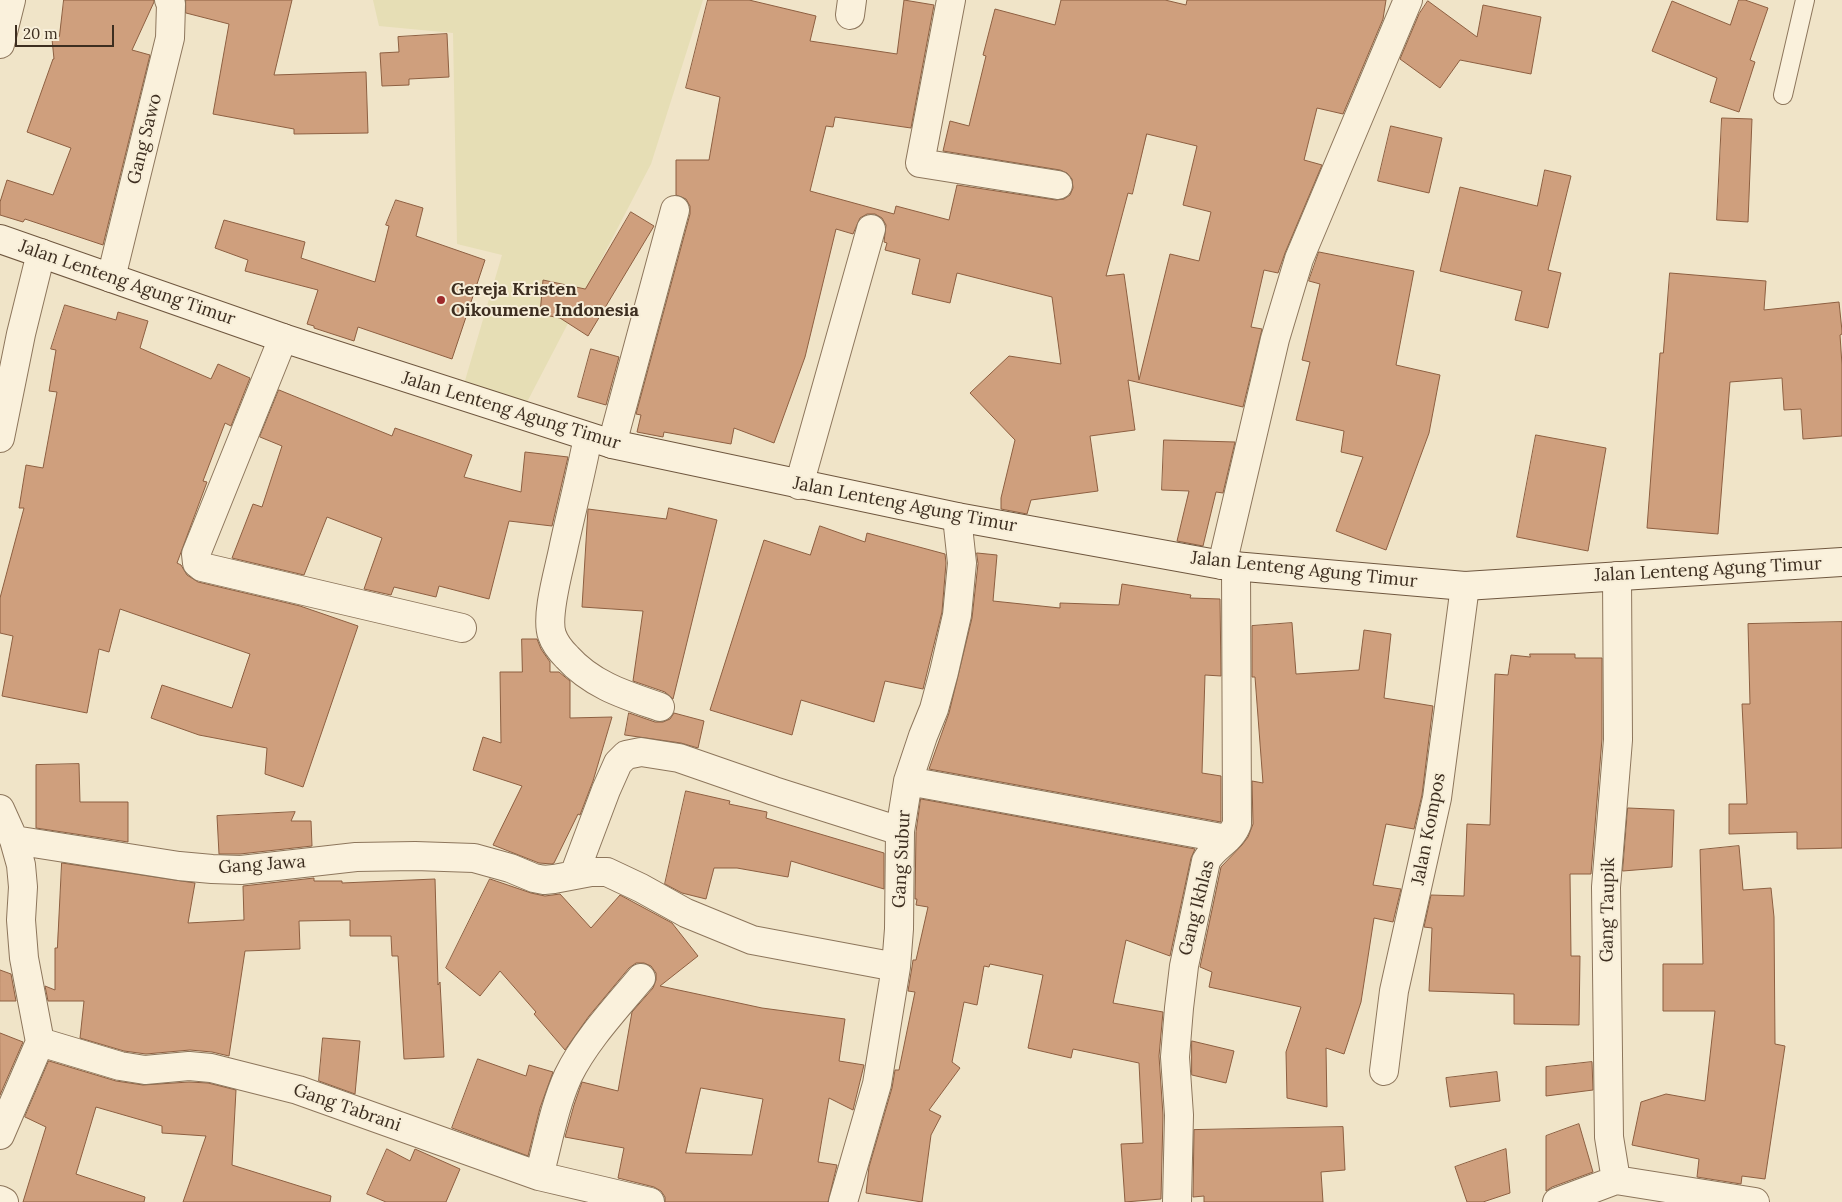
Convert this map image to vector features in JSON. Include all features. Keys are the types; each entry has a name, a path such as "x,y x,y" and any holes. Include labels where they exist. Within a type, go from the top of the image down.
{"street":[{"path":"0,44 11,0"},
{"name":"Gang Sawo","path":"111,278 170,38 171,4 169,0"},
{"path":"951,0 920,163 1058,185"},
{"path":"1229,565 1229,534 1275,339 1299,259 1408,0"},
{"path":"660,707 613,691 597,683 574,665 558,647 552,635 550,620 558,576 674,210"},
{"path":"799,485 871,229"},
{"name":"Jalan Lenteng Agung Timur","path":"0,239 283,338 600,441 799,485 957,517 1229,565 1465,586 1842,562"},
{"path":"0,438 21,334 41,253"},
{"path":"283,338 196,554 197,563 202,567 462,628"},
{"name":"Gang Subur","path":"843,1202 877,1084 896,967 899,929 900,830 908,781 934,709 957,615 962,563 957,517"},
{"name":"Gang Ikhlas","path":"1177,1202 1179,1114 1175,1057 1184,966 1206,861 1213,850 1235,831 1238,824 1229,565"},
{"name":"Gang Taupik","path":"1616,576 1618,740 1606,887 1609,1137 1616,1180"},
{"name":"Jalan Kompos","path":"1384,1071 1394,991 1437,798 1465,586"},
{"path":"574,875 618,762 626,755 641,752 679,758 774,791 900,830"},
{"path":"908,781 1227,839"},
{"path":"0,809 14,840 21,865 23,887 21,920 24,958 40,1042 2,1122"},
{"name":"Gang Jawa","path":"14,840 179,866 212,869 241,870 356,857 415,856 474,858 544,880 591,872 607,872 686,913 752,940 896,967"},
{"path":"539,1176 562,1091 569,1075 601,1026 641,978"},
{"name":"Gang Tabrani","path":"40,1042 120,1066 145,1070 189,1066 211,1068 298,1090 539,1176 650,1202"},
{"path":"1557,1202 1616,1180 1755,1202"},
{"path":"0,1200 4,1202"}],"lane":[{"path":"1783,95 1805,0"}],"shaded area":[{"path":"373,0 703,0 651,164 526,404 464,384 502,255 457,244 453,33 379,26"}],"building":[{"path":"64,0 154,0 132,50 150,55 103,245 25,219 23,222 0,215 0,202 7,180 53,195 71,148 27,132 54,59 52,39 59,37"},
{"path":"186,0 292,0 274,75 366,72 368,133 294,134 294,129 213,114 229,24 186,13"},
{"path":"708,0 749,0 816,16 810,41 897,54 904,0 934,5 911,128 835,117 833,127 826,126 810,191 894,214 896,206 949,220 957,185 1056,200 1064,199 1070,195 1073,188 1072,179 1067,173 1060,170 943,151 950,121 969,126 986,56 983,55 995,9 1055,25 1061,0 1165,0 1186,5 1187,0 1386,0 1383,19 1343,114 1317,108 1304,160 1322,165 1278,273 1264,270 1251,327 1262,329 1243,407 1128,380 1135,430 1090,436 1098,491 1031,500 1027,514 1001,509 1001,498 1015,440 970,393 1009,356 1061,364 1052,297 957,273 950,303 912,294 920,259 885,250 887,243 884,242 886,225 882,218 875,214 867,214 860,218 853,234 836,229 805,357 774,443 734,428 731,444 664,432 663,437 637,432 641,415 636,414 690,214 690,206 686,199 676,195 676,160 709,160 720,97 686,88","holes":["1147,134 1197,146 1183,205 1211,212 1199,261 1170,254 1139,380 1124,274 1106,276 1128,193 1132,194"]},
{"path":"1739,0 1745,0 1768,8 1750,60 1755,62 1739,112 1710,102 1717,78 1652,51 1672,1 1730,25"},
{"path":"1428,1 1477,37 1483,5 1541,17 1531,74 1460,60 1440,88 1400,59 1419,14"},
{"path":"447,34 449,77 409,79 409,85 382,86 380,53 399,52 398,37"},
{"path":"1722,118 1752,119 1748,222 1717,220"},
{"path":"1391,126 1442,138 1429,193 1378,181"},
{"path":"1545,170 1571,176 1548,270 1561,273 1548,328 1515,320 1522,291 1440,271 1460,187 1537,206"},
{"path":"396,200 423,208 416,236 485,260 452,359 358,327 354,341 314,328 314,326 307,324 318,290 245,271 248,260 215,248 224,220 305,242 301,258 375,282 389,226 386,225"},
{"path":"631,212 654,226 588,336 560,318 540,314 543,280 585,289"},
{"path":"1319,252 1414,271 1396,365 1440,375 1429,433 1386,550 1336,531 1363,457 1341,452 1344,431 1296,420 1310,362 1302,360 1320,284 1309,281"},
{"path":"1670,273 1766,281 1764,310 1839,302 1842,331 1840,335 1842,436 1803,439 1801,409 1784,410 1782,378 1730,382 1718,534 1647,528 1660,353 1663,353"},
{"path":"65,305 116,320 118,312 148,321 140,348 211,379 218,364 250,378 231,426 225,423 203,481 207,482 177,563 181,565 187,575 198,582 300,606 358,626 303,787 265,774 267,748 199,735 151,718 162,685 232,708 250,654 120,609 109,652 99,649 87,713 2,696 13,636 0,633 0,598 24,508 19,508 26,465 43,468 57,392 49,391 56,350 51,349"},
{"path":"591,349 619,357 606,405 578,397"},
{"path":"279,390 392,436 395,428 472,455 464,477 521,492 525,452 568,457 552,526 509,521 489,599 439,586 436,597 394,587 391,595 364,589 382,538 327,517 304,575 232,558 253,504 262,507 282,446 260,437"},
{"path":"1536,435 1606,448 1588,551 1517,537"},
{"path":"1164,440 1235,442 1223,493 1216,492 1203,546 1177,541 1189,491 1162,490"},
{"path":"669,508 717,520 673,699 665,692 633,681 643,611 582,607 588,509 666,519"},
{"path":"820,526 865,542 867,533 945,554 942,612 923,689 885,681 874,722 801,700 792,735 710,710 764,540 810,555"},
{"path":"977,553 997,555 993,601 1060,608 1060,603 1119,605 1122,584 1191,595 1190,598 1220,599 1221,676 1205,675 1202,773 1221,776 1221,822 929,769 949,713 972,618 978,564"},
{"path":"1842,622 1842,848 1797,849 1797,832 1729,834 1729,804 1747,804 1742,704 1750,704 1748,624"},
{"path":"1292,623 1296,674 1359,670 1364,630 1391,634 1384,698 1433,706 1422,795 1414,829 1386,824 1373,885 1401,889 1393,922 1374,918 1361,1002 1344,1054 1326,1048 1327,1107 1287,1098 1286,1052 1301,1007 1209,987 1212,972 1200,967 1221,867 1248,837 1253,824 1252,781 1263,783 1255,677 1252,677 1252,626"},
{"path":"522,639 537,639 550,662 550,672 559,672 570,681 570,718 612,717 593,781 580,815 578,814 552,864 539,863 493,845 522,786 473,770 483,737 501,743 500,672 522,672"},
{"path":"1530,654 1575,654 1575,658 1602,658 1602,739 1591,874 1570,874 1571,956 1580,956 1579,1025 1514,1024 1514,994 1429,991 1432,928 1424,927 1431,895 1464,896 1467,824 1490,825 1495,674 1508,675 1511,655 1530,657"},
{"path":"629,713 655,722 663,722 670,719 674,713 704,721 698,748 681,743 625,735"},
{"path":"79,764 80,802 128,802 128,842 36,828 36,765"},
{"path":"686,791 730,801 729,804 767,812 766,818 884,853 884,889 791,861 788,877 737,868 714,868 706,899 682,893 665,884"},
{"path":"921,799 1195,849 1191,858 1170,956 1126,940 1113,1003 1163,1012 1159,1056 1163,1115 1161,1199 1125,1202 1121,1144 1143,1143 1139,1063 1073,1049 1071,1058 1028,1048 1043,975 990,964 989,967 984,966 977,1005 964,1002 952,1062 960,1068 929,1110 941,1116 931,1135 922,1202 866,1193 869,1167 892,1088 895,1070 899,1070 915,992 908,991 913,960 916,960 928,907 916,905 917,899 915,899 916,832"},
{"path":"1628,808 1674,810 1672,867 1623,871"},
{"path":"295,812 291,821 311,821 312,846 240,854 219,854 217,816"},
{"path":"1739,846 1743,890 1771,888 1774,917 1775,1044 1785,1046 1765,1179 1742,1176 1741,1184 1697,1177 1699,1159 1632,1145 1641,1102 1666,1094 1705,1101 1715,1011 1663,1011 1663,964 1703,964 1700,850"},
{"path":"62,863 195,883 188,923 244,920 243,886 314,878 314,881 342,881 342,883 435,879 438,985 440,982 444,1057 404,1059 398,956 392,956 391,936 350,936 350,920 299,921 300,949 245,951 229,1056 190,1050 146,1054 124,1051 80,1038 84,1001 48,1001 45,986 55,990 55,948 57,948"},
{"path":"490,879 545,896 560,894 591,928 620,895 672,923 698,956 660,986 762,1008 845,1019 839,1061 864,1065 853,1110 829,1098 818,1162 837,1165 828,1202 665,1202 665,1197 661,1191 654,1187 618,1178 624,1148 565,1137 582,1082 618,1091 632,1012 653,988 656,980 656,973 651,966 644,963 636,963 629,968 589,1016 565,1050 534,1014 536,1012 500,971 480,996 446,968","holes":["701,1088 763,1099 752,1155 686,1153"]},
{"path":"0,970 11,974 16,1001 0,1001"},
{"path":"0,1033 23,1042 0,1095"},
{"path":"323,1038 360,1041 355,1094 319,1081"},
{"path":"1192,1041 1234,1051 1226,1083 1192,1075"},
{"path":"478,1059 526,1076 529,1065 553,1072 540,1108 528,1156 452,1128"},
{"path":"49,1061 116,1081 143,1085 189,1082 208,1083 236,1090 232,1165 331,1196 330,1202 183,1202 206,1136 162,1133 162,1126 96,1107 76,1174 145,1197 144,1202 23,1202 46,1127 25,1117"},
{"path":"1592,1062 1593,1090 1546,1096 1546,1067"},
{"path":"1497,1072 1500,1101 1450,1107 1446,1078"},
{"path":"1579,1124 1593,1172 1546,1191 1546,1136"},
{"path":"1343,1127 1345,1170 1321,1172 1323,1202 1204,1202 1204,1196 1193,1197 1194,1130"},
{"path":"387,1149 410,1161 415,1149 460,1169 446,1202 386,1202 367,1194"},
{"path":"1506,1149 1510,1193 1483,1202 1467,1202 1455,1167"}],"place":[{"name":"Gereja Kristen Oikoumene Indonesia","path":"441,300"}]}
